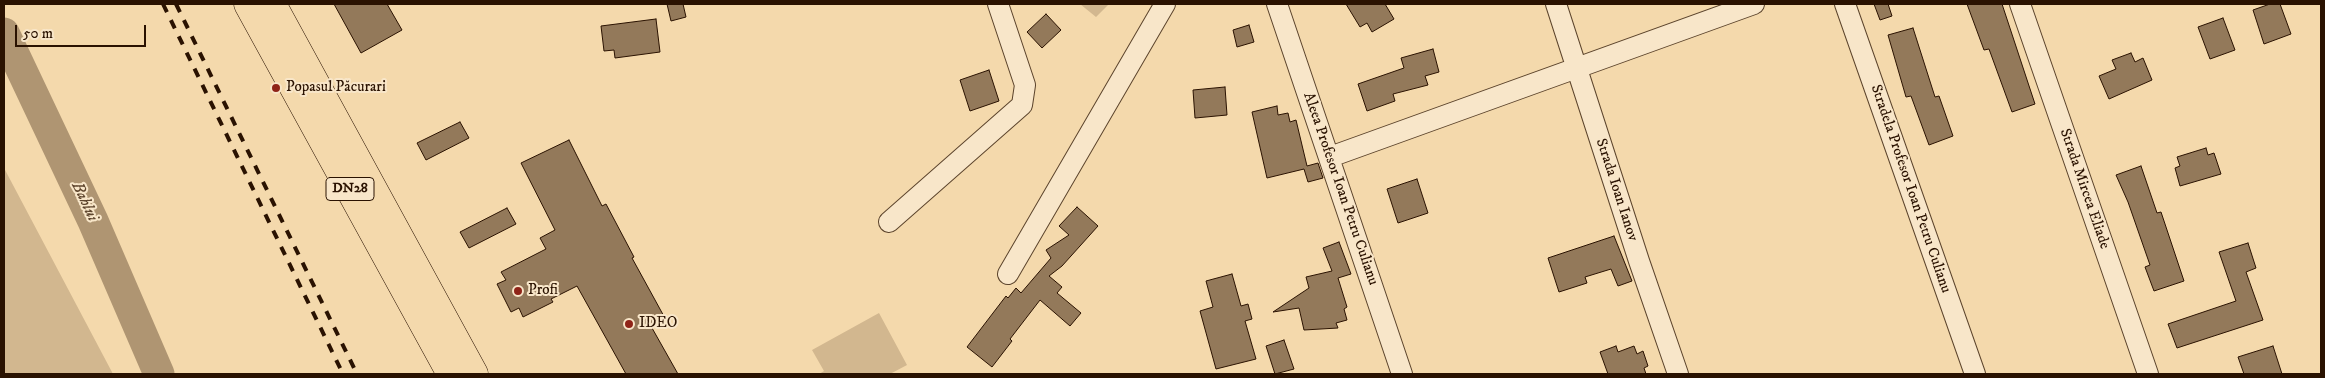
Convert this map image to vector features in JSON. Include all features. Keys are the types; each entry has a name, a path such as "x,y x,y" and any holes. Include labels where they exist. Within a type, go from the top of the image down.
{"highway":[{"name":"DN28","path":"248,4 451,374"},
{"name":"DN28","path":"272,4 474,374"}],"street":[{"path":"889,222 1022,105 1025,85 998,4"},
{"path":"1008,274 1165,4"},
{"name":"Aleea Profesor Ioan Petru Culianu","path":"1277,4 1402,374"},
{"name":"Strada Ioan Ianov","path":"1556,4 1639,261 1678,374"},
{"path":"1330,157 1754,4"},
{"name":"Stradela Profesor Ioan Petru Culianu","path":"1845,4 1975,374"},
{"name":"Strada Mircea Eliade","path":"2020,4 2148,374"}],"shaded area":[{"path":"1080,4 1109,4 1096,17"},
{"path":"4,168 113,374 4,374"},
{"path":"879,313 907,365 890,374 819,374 824,371 812,350"}],"building":[{"path":"334,4 387,4 402,30 361,53"},
{"path":"667,4 683,4 686,17 671,21"},
{"path":"1346,4 1385,4 1394,19 1372,32 1367,23 1360,27"},
{"path":"1874,4 1888,4 1892,16 1880,20"},
{"path":"1967,4 2002,4 2035,104 2012,112 1989,49 1984,50"},
{"path":"2270,4 2280,4 2291,34 2264,44 2253,10"},
{"path":"1046,14 1061,30 1042,48 1027,32"},
{"path":"2223,18 2235,50 2210,59 2198,27"},
{"path":"656,19 660,52 615,58 614,50 604,51 601,26"},
{"path":"1249,25 1254,42 1237,47 1233,30"},
{"path":"1913,28 1935,97 1939,96 1953,136 1929,145 1911,96 1906,97 1888,35"},
{"path":"1433,49 1439,72 1425,76 1428,85 1393,94 1395,101 1367,111 1358,84 1404,68 1401,58"},
{"path":"2131,53 2135,62 2143,58 2152,80 2109,99 2099,76 2116,69 2112,60"},
{"path":"989,70 999,101 970,111 960,80"},
{"path":"1225,87 1227,115 1195,118 1193,90"},
{"path":"1277,106 1278,115 1288,113 1290,122 1296,120 1307,166 1318,163 1323,178 1308,182 1304,169 1267,178 1252,112"},
{"path":"460,122 469,138 426,160 417,143"},
{"path":"569,140 602,206 606,204 634,257 632,258 666,320 652,328 678,374 626,374 577,286 551,299 553,302 523,317 519,308 511,312 497,284 506,280 501,272 546,249 540,238 555,230 521,163"},
{"path":"2206,148 2208,155 2214,153 2221,174 2180,186 2175,168 2180,166 2177,157"},
{"path":"2141,166 2157,213 2161,212 2184,281 2154,291 2145,267 2150,265 2128,202 2116,175"},
{"path":"1417,179 1428,213 1398,223 1387,189"},
{"path":"1077,207 1098,226 1062,266 1049,276 1062,287 1057,293 1081,313 1070,326 1040,300 1010,339 1012,341 992,367 967,347 1006,296 1008,298 1016,288 1021,293 1051,258 1046,250 1069,235 1059,226"},
{"path":"507,208 516,224 469,248 460,232"},
{"path":"1614,236 1632,281 1618,286 1611,269 1585,277 1587,283 1559,292 1548,258"},
{"path":"1339,242 1351,274 1338,278 1347,307 1344,309 1347,320 1336,323 1338,328 1304,330 1299,308 1273,312 1309,288 1306,277 1332,271 1323,248"},
{"path":"2248,243 2256,268 2246,272 2263,320 2177,348 2168,324 2236,301 2219,252"},
{"path":"1232,274 1241,306 1248,304 1252,319 1245,321 1256,359 1216,369 1200,311 1213,307 1206,281"},
{"path":"1284,340 1294,369 1275,374 1266,346"},
{"path":"1616,346 1618,352 1634,346 1637,354 1643,351 1648,366 1644,368 1646,374 1608,374 1600,352"},
{"path":"2273,346 2282,374 2244,374 2238,357"}],"waterway":[{"name":"Bahlui","path":"4,33 93,221 159,374"}],"railway":[{"path":"163,4 343,374"},
{"path":"176,4 357,374"}],"place":[{"name":"Popasul Păcurari","path":"276,88"},
{"name":"Profi","path":"518,291"},
{"name":"IDEO","path":"629,324"}]}
